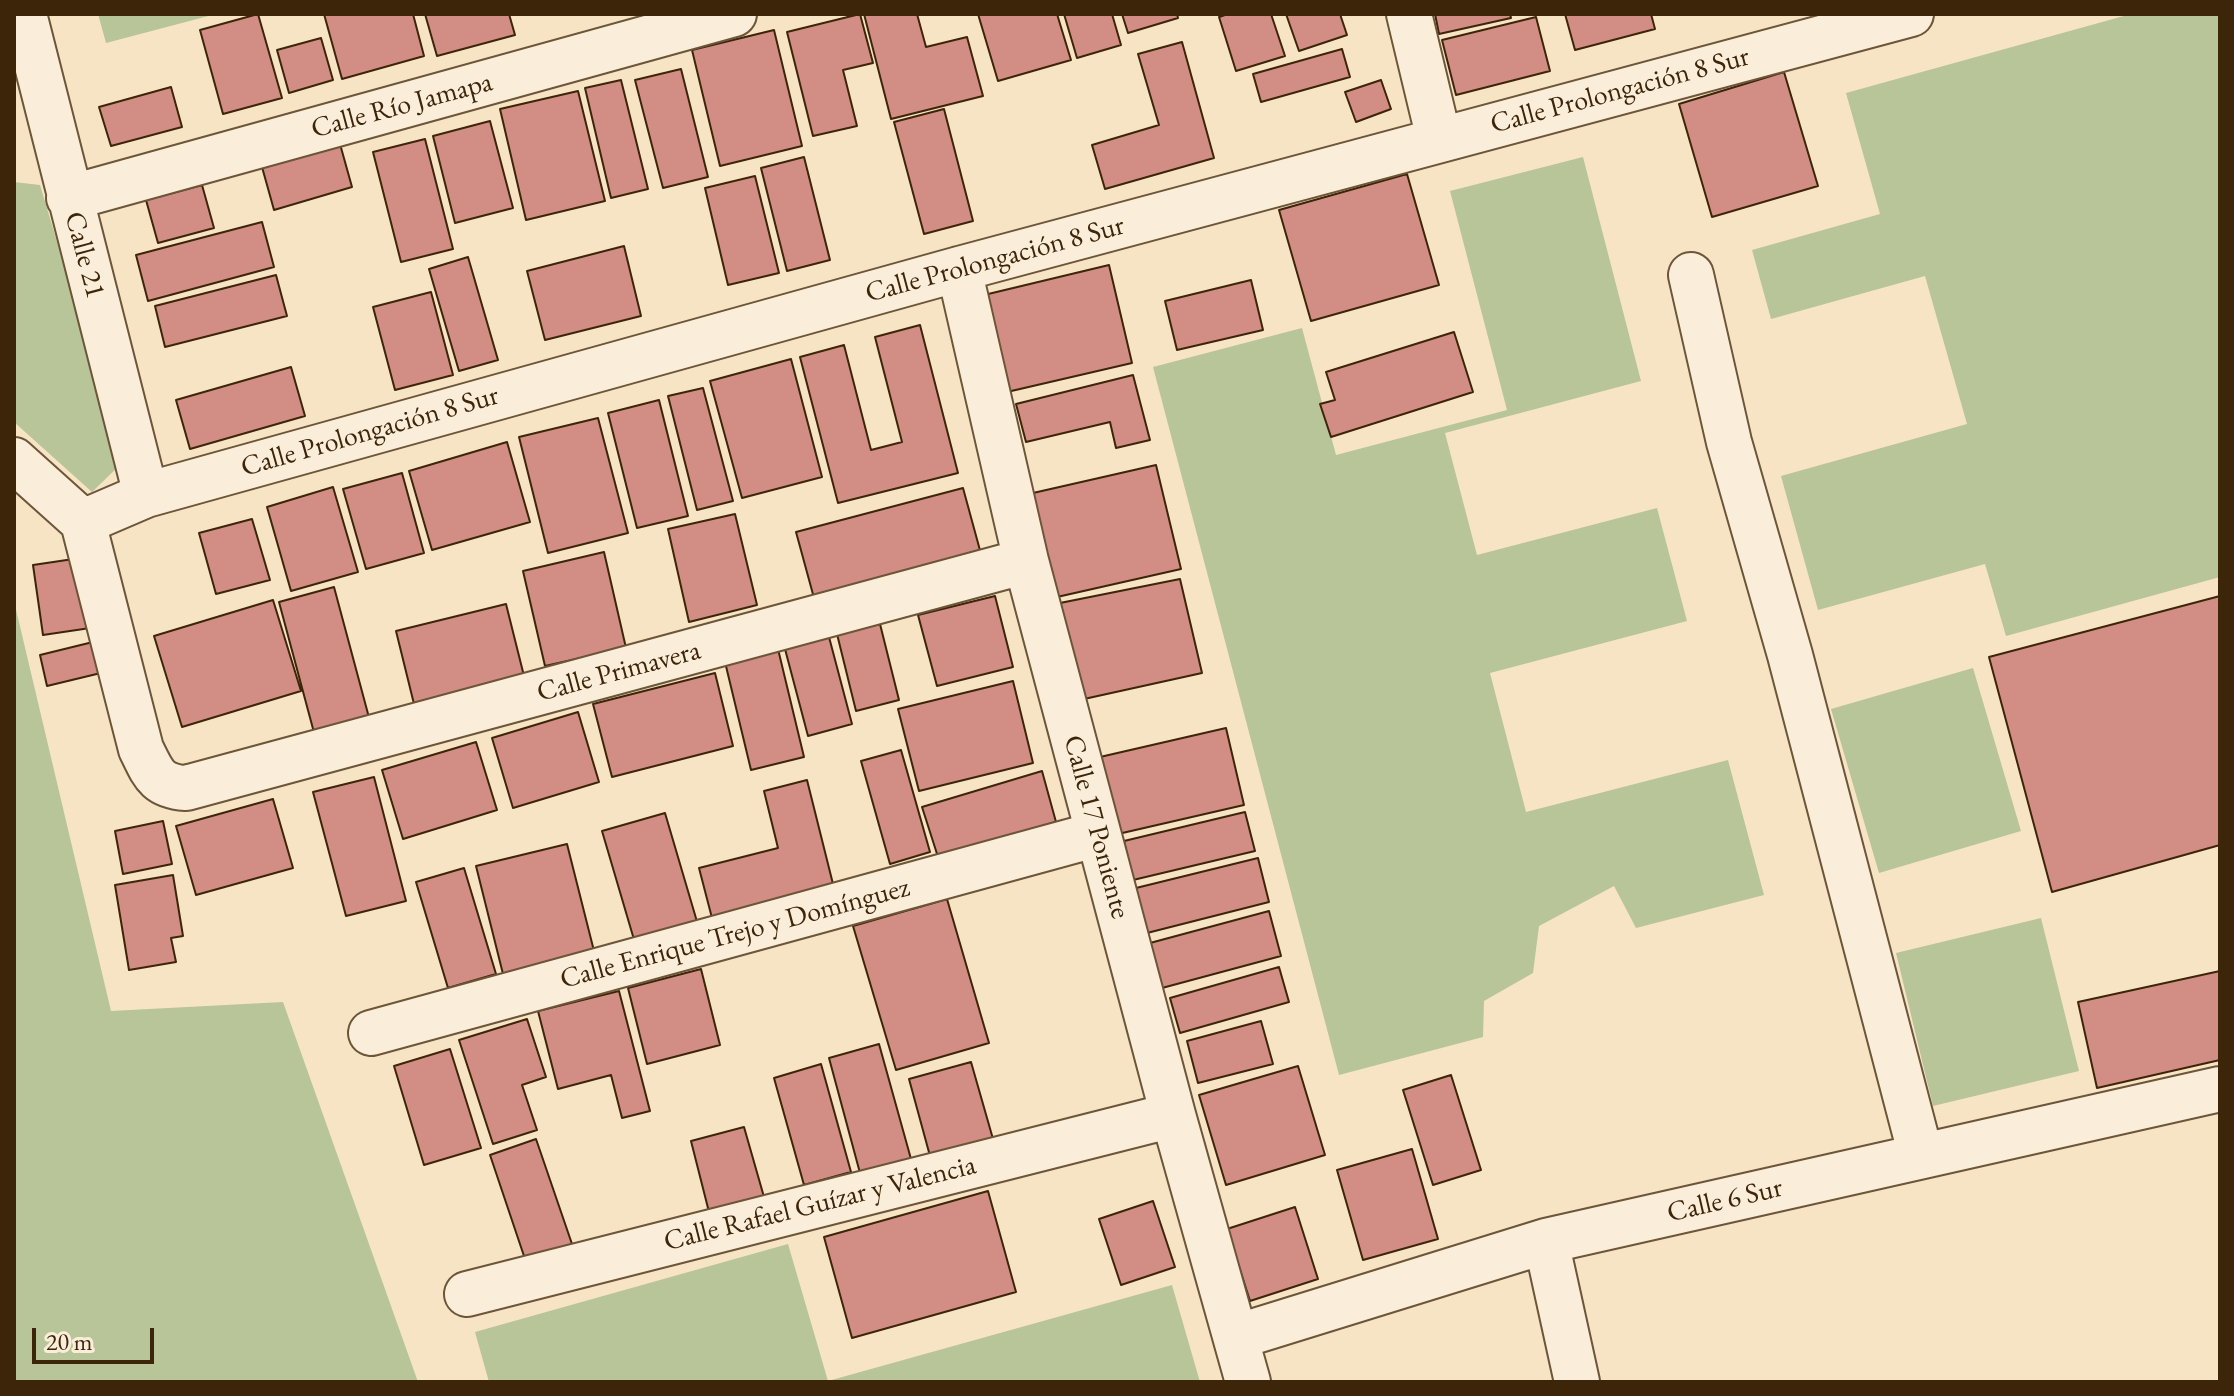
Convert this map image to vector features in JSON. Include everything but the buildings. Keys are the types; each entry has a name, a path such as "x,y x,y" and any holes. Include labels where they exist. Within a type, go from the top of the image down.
{"street":[{"name":"Calle 21","path":"24,14 146,495"},
{"name":"Calle Río Jamapa","path":"69,198 734,14"},
{"path":"1409,14 1439,139"},
{"name":"Calle Prolongación 8 Sur","path":"83,522 146,495 959,269 1911,14"},
{"name":"Calle 17 Poniente","path":"959,269 1026,561 1173,1115 1248,1382"},
{"path":"1691,275 1729,442 1790,655 1921,1156"},
{"path":"14,460 83,522"},
{"name":"Calle Primavera","path":"83,522 141,749 154,777 169,787 186,788 1026,561"},
{"name":"Calle Enrique Trejo y Domínguez","path":"371,1033 1098,834"},
{"name":"Calle 6 Sur","path":"1236,1337 1546,1241 2220,1089"},
{"name":"Calle Rafael Guízar y Valencia","path":"467,1294 1173,1115"},
{"path":"1546,1241 1577,1382"}],"green space":[{"path":"98,14 216,14 106,43"},
{"path":"2131,14 2220,14 2220,577 2006,636 1985,564 1818,610 1781,476 1967,424 1925,276 1771,319 1752,250 1880,214 1846,93"},
{"path":"1583,157 1641,381 1445,433 1477,555 1657,508 1687,621 1490,673 1526,812 1728,760 1764,895 1636,928 1614,886 1539,926 1533,973 1484,1001 1483,1037 1339,1075 1153,367 1302,328 1336,455 1507,410 1450,191"},
{"path":"14,182 40,185 123,462 92,492 14,422"},
{"path":"14,601 111,1011 283,1002 418,1382 14,1382"},
{"path":"1973,668 2021,831 1879,873 1831,709"},
{"path":"2041,918 2079,1071 1933,1106 1896,953"},
{"path":"788,1244 828,1381 1172,1285 1200,1382 489,1382 475,1332"}]}
